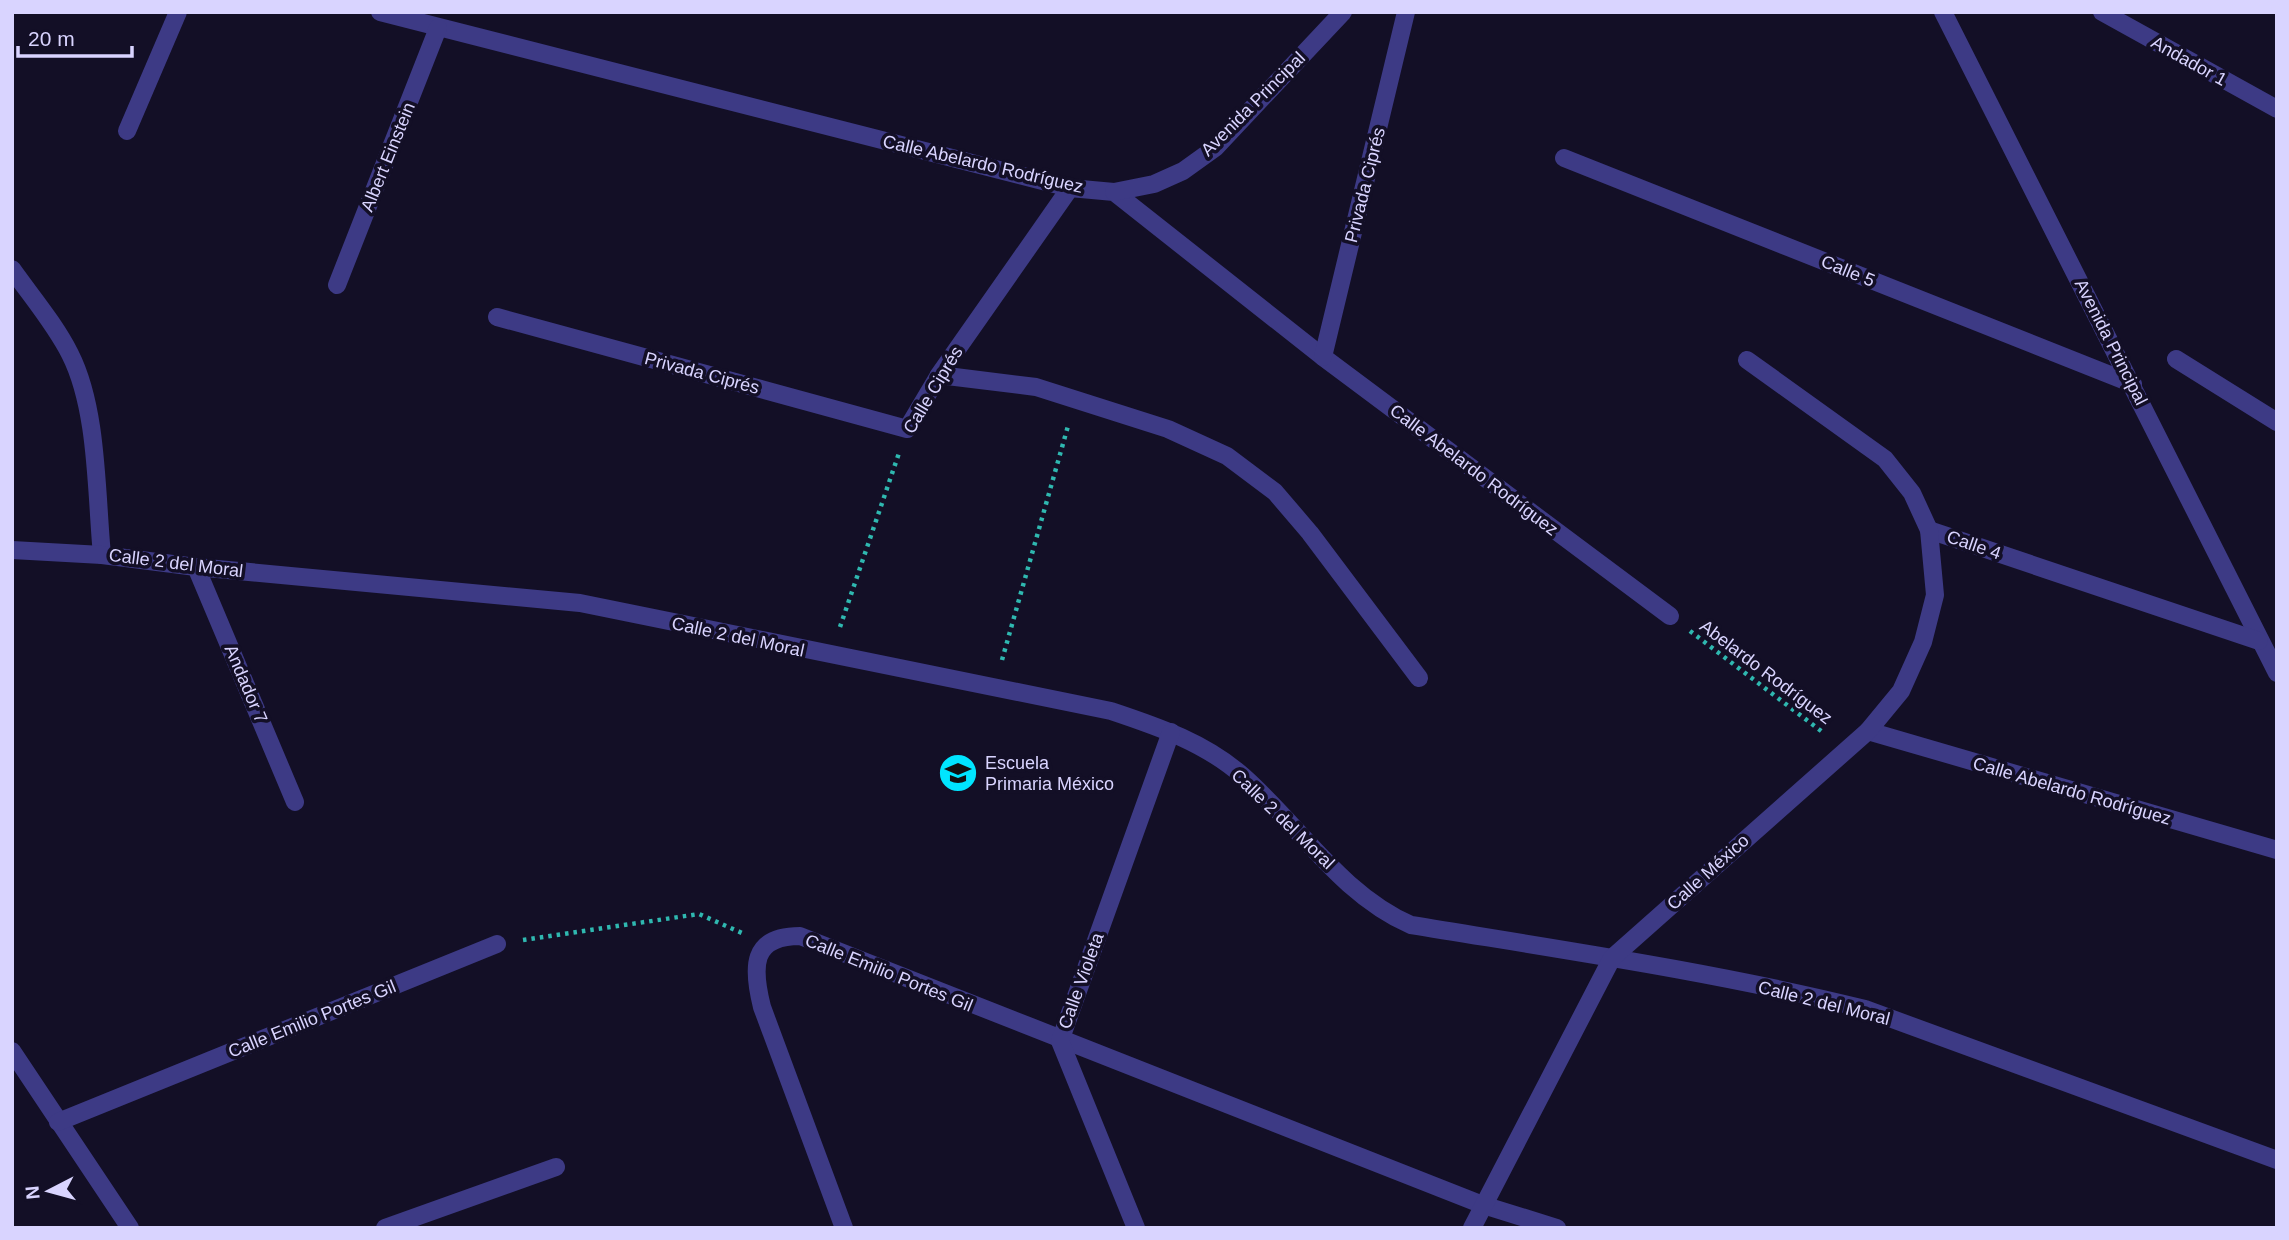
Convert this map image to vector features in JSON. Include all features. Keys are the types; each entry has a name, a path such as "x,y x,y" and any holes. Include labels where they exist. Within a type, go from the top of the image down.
{"street":[{"path":"127,131 178,12"},
{"name":"Calle Abelardo Rodríguez","path":"380,12 1070,188 1114,192 1323,357 1670,616"},
{"name":"Avenida Principal","path":"1114,192 1154,184 1183,171 1215,148 1343,12"},
{"name":"Privada Ciprés","path":"1323,357 1406,12"},
{"name":"Avenida Principal","path":"1943,12 2277,673"},
{"name":"Andador 1","path":"2102,12 2277,109"},
{"name":"Albert Einstein","path":"337,285 438,28"},
{"name":"Calle 5","path":"1563,158 2133,384"},
{"name":"Calle Ciprés","path":"907,429 939,375 1070,188"},
{"path":"12,269 70,354 84,397 92,445 102,555"},
{"name":"Privada Ciprés","path":"496,317 907,429"},
{"path":"2176,359 2277,422"},
{"name":"Calle 4","path":"1746,360 1885,458 1912,493 1929,530 2259,641"},
{"path":"939,375 1036,387 1180,434 1227,456 1275,492 1310,533 1419,678"},
{"name":"Calle México","path":"1472,1228 1612,958 1868,731 1901,691 1923,642 1935,595 1929,530"},
{"name":"Calle 2 del Moral","path":"12,550 102,555 196,567 580,603 830,656 1111,711 1171,732 1200,746 1242,775 1358,894 1384,913 1411,925 1612,958 1864,1009 2277,1160"},
{"name":"Andador 7","path":"196,567 295,802"},
{"name":"Calle Abelardo Rodríguez","path":"1868,731 2277,850"},
{"name":"Calle Violeta","path":"1136,1228 1060,1041 1171,732"},
{"name":"Calle Emilio Portes Gil","path":"766,944 779,936 800,936 1060,1041 1483,1205 1557,1228"},
{"name":"Calle Emilio Portes Gil","path":"58,1122 497,944"},
{"path":"766,944 757,962 756,983 762,1007 844,1228"},
{"path":"12,1051 130,1228"},
{"path":"389,1227 556,1167"}],"path":[{"path":"994,688 1076,399"},
{"name":"Calle Ciprés","path":"830,656 907,429"},
{"name":"Abelardo Rodríguez","path":"1670,616 1846,750"},
{"path":"497,944 699,914 766,944"}],"place":[{"name":"Escuela Primaria México","path":"958,773"}]}
